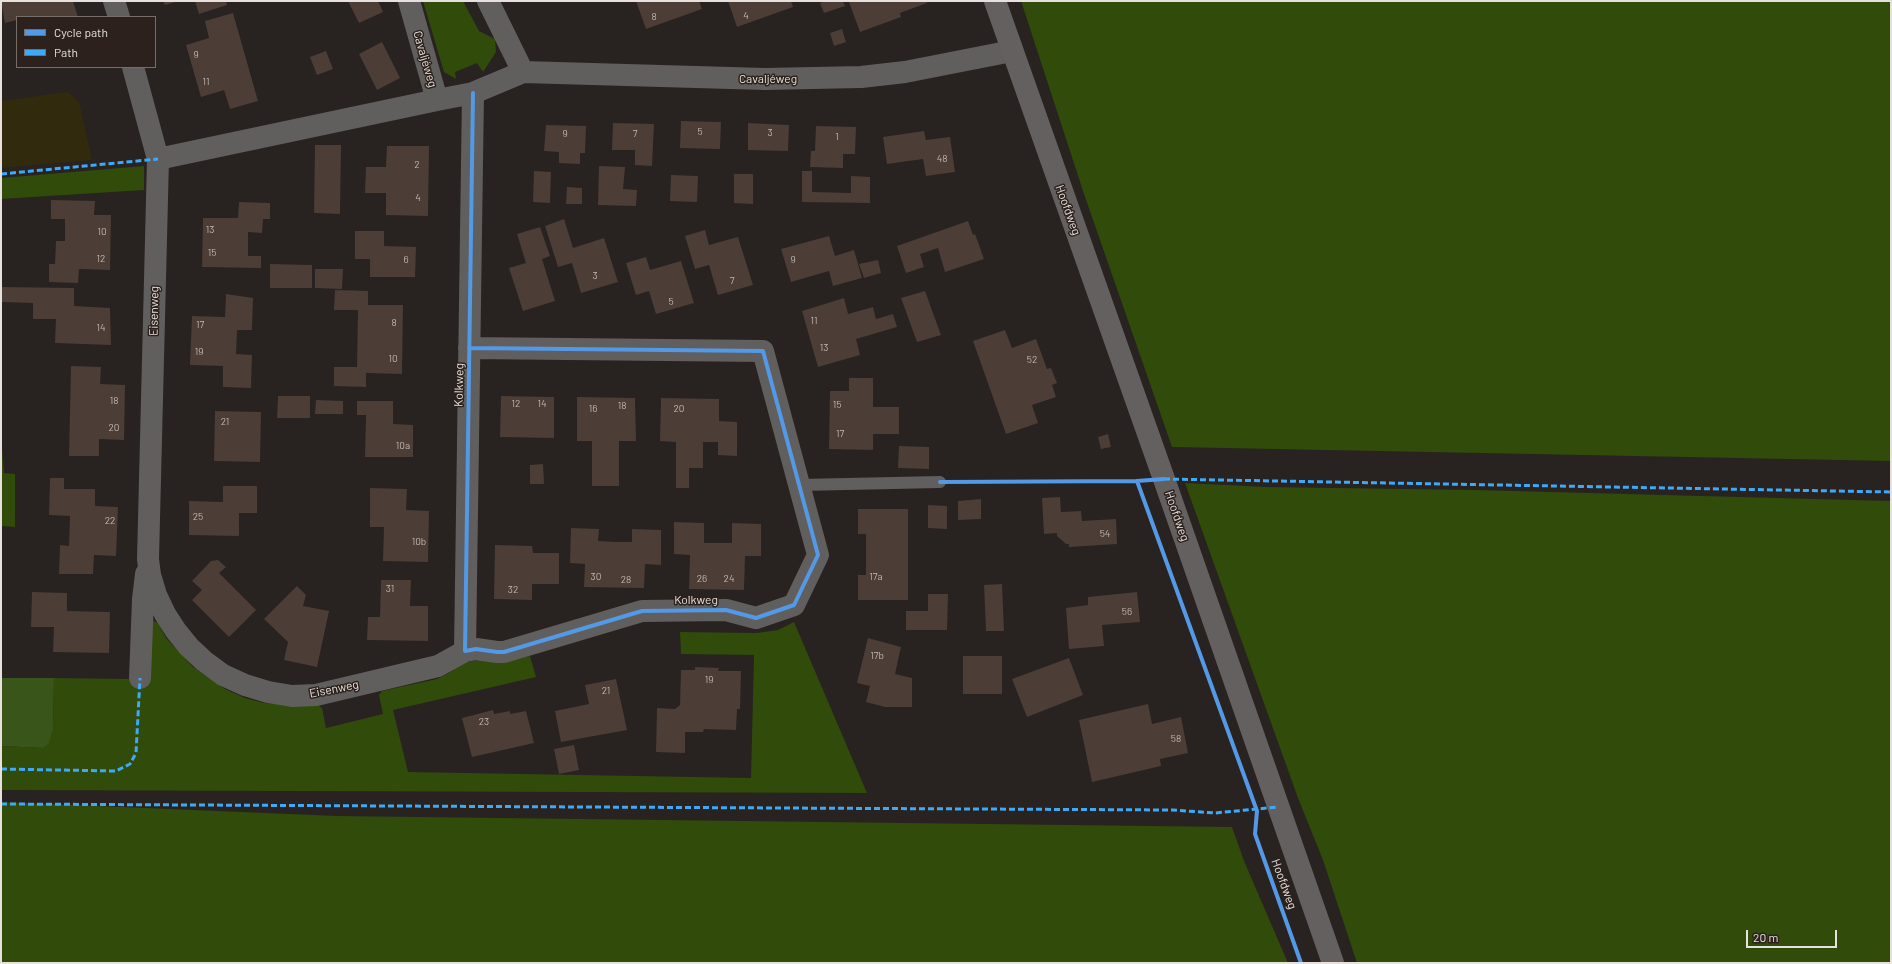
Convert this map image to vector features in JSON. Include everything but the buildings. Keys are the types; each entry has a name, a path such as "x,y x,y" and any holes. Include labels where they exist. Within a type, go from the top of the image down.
{"street":[{"path":"114,1 118,16"},
{"name":"Cavaljéweg","path":"409,1 437,100 473,93 523,72 758,79 861,77 905,72 1012,51"},
{"path":"488,1 523,72"},
{"name":"Hoofdweg","path":"995,1 1162,471 1333,963"},
{"name":"Eisenweg","path":"132,68 158,159 148,559 143,599 140,678"},
{"name":"Kolkweg","path":"470,348 763,352 818,555 794,605 756,618 726,610 642,611 504,652 476,649 465,651 473,93"},
{"path":"158,159 437,100"},
{"name":"Eisenweg","path":"148,559 150,575 156,595 176,631 189,647 204,661 223,675 245,685 262,690 292,696 316,695 438,666 465,651"}],"lane":[{"path":"800,485 940,482"}],"green space":[{"path":"423,1 463,1 479,31 495,39 496,52 483,72 477,63 455,72 456,79 444,72"},
{"path":"1021,1 1891,1 1891,461 1172,447 1084,194"},
{"path":"144,166 144,190 1,199 1,178"},
{"path":"1,437 4,473 15,474 15,527 1,526"},
{"path":"1185,483 1267,487 1476,490 1891,501 1891,963 1357,963 1323,860 1298,798"},
{"path":"152,620 158,623 166,638 193,667 225,689 245,698 264,703 318,705 322,708 326,728 383,714 379,695 382,691 437,679 465,662 480,660 496,663 530,656 536,677 393,710 408,772 751,778 754,655 681,654 680,632 757,633 778,630 794,622 867,793 1,790 1,746 42,748 53,728 54,678 132,679"},
{"path":"1,678 54,678 53,729 49,743 43,748 1,746"},
{"path":"1,802 338,816 1232,827 1244,861 1288,963 1,963"}],"sand":[{"path":"68,92 79,102 92,160 1,168 1,101"}],"marked path":[{"path":"1,174 158,159"},
{"path":"1164,479 1891,492"},
{"path":"1,769 116,771 130,764 136,753 140,678"},
{"path":"1,804 1173,810 1215,813 1278,807"}],"cycle path":[{"path":"469,348 763,351 818,555 794,605 756,618 726,610 642,611 504,652 476,649 465,651 473,93"},
{"path":"940,482 1137,481 1164,479"},
{"path":"1137,481 1257,811 1255,834 1301,963"}]}
